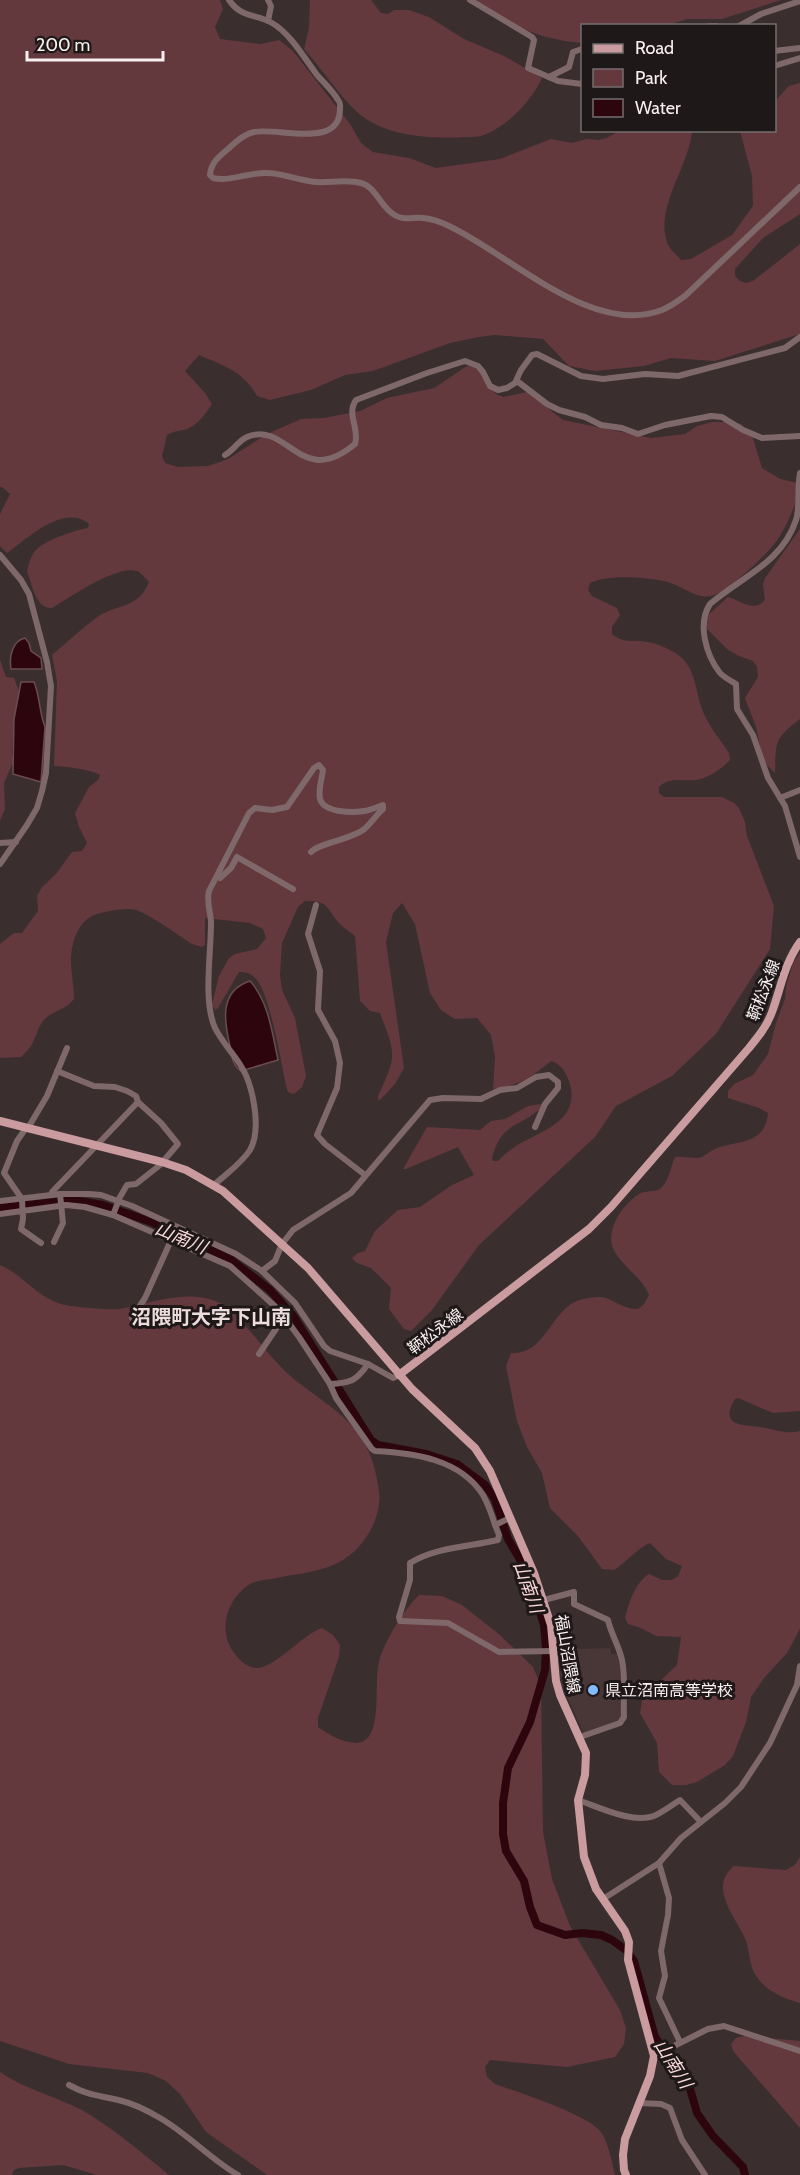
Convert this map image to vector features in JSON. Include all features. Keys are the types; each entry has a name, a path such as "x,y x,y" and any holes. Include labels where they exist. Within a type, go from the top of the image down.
{"main road":[{"name":"鞆松永線","path":"0,1121 162,1162 186,1170 214,1185 282,1244 334,1297 399,1375 563,1250 611,1207 735,1065 764,1028 772,1013 790,955 800,942"},
{"name":"福山沼隈線","path":"399,1375 475,1448 490,1471 507,1519 534,1573 544,1600 551,1625 556,1681 586,1753 587,1763 578,1800 584,1857 593,1881 625,1931 628,1952 654,2056 650,2076 622,2155 626,2175"}],"street":[{"path":"229,0 236,9 246,15 268,21 276,26 298,49 340,102 340,116 335,126 325,131 297,134 264,131 246,135 216,159 210,175 213,178 223,180 266,172 316,182 362,183 369,187 394,216 401,219 435,220 448,225 474,238 561,295 595,309 641,314 663,310 693,289 800,187"},
{"path":"268,0 271,6 268,21"},
{"path":"470,0 534,40 527,67 568,83 581,84"},
{"path":"743,24 761,14 800,1"},
{"path":"776,51 800,48"},
{"path":"549,77 569,67 573,52 581,49"},
{"path":"776,65 800,58"},
{"path":"225,455 247,437 260,434 276,439 311,460 326,460 355,444 356,434 352,409 356,400 465,361 478,366 488,383 498,390 507,388 517,381 521,370 532,355 537,354 568,371 590,379 645,374 678,376 785,348 800,337"},
{"path":"517,381 547,404 559,410 585,417 601,425 622,428 638,434 665,425 711,416 722,417 762,438 800,436"},
{"path":"800,473 797,518 786,539 772,558 759,570 710,604 705,611 703,628 714,663 725,678 736,684 737,709 753,735 765,772 784,806 800,857"},
{"path":"0,555 21,580 29,594 51,686 44,782 37,808 0,864"},
{"path":"214,1185 244,1158 254,1141 255,1131 254,1102 246,1075 221,1039 209,1009 211,920 207,897 249,813 255,808 272,810 287,807 314,768 319,765 323,770 320,800 323,804 345,811 366,811 383,805 383,809 366,829 337,842 314,848 310,852"},
{"path":"780,798 800,790"},
{"path":"0,843 16,842"},
{"path":"213,885 231,868 237,857 293,889"},
{"path":"316,905 308,934 320,971 318,1010 335,1041 340,1063 337,1088 317,1135 365,1175"},
{"path":"41,1243 21,1229 22,1206 4,1173 17,1141 27,1128 67,1048"},
{"path":"57,1071 94,1086 115,1087 136,1096 138,1102 161,1123 178,1144 162,1162 136,1184 127,1185 113,1214"},
{"path":"262,1271 275,1261 282,1244 293,1230 351,1193 425,1105 435,1098 481,1099 500,1090 517,1088 536,1077 549,1075 558,1082 558,1088 545,1104 535,1127"},
{"path":"52,1195 51,1192 138,1102"},
{"path":"0,1214 52,1195"},
{"path":"52,1195 60,1200 113,1214 230,1266 278,1308 332,1384 336,1398 372,1449 406,1453 450,1466 482,1494 500,1535 498,1540 456,1549 447,1547 410,1563 410,1580 399,1617 400,1621 447,1623 499,1652 553,1651"},
{"path":"0,1201 22,1206 101,1195 118,1202 236,1254 262,1271 295,1304 324,1346 330,1351 368,1364 393,1378 399,1375"},
{"path":"54,1242 63,1223 60,1200"},
{"path":"132,1318 146,1298 177,1228"},
{"path":"259,1354 284,1317"},
{"path":"332,1384 357,1379 368,1364"},
{"path":"496,1525 507,1519"},
{"path":"544,1600 574,1592 574,1604 608,1620 622,1657 625,1674 624,1717 620,1723 580,1737"},
{"path":"603,1899 659,1863 681,1838 725,1803 741,1787 770,1743 797,1685 800,1666"},
{"path":"578,1800 610,1812 636,1818 649,1818 680,1800 700,1821"},
{"path":"659,1863 669,1898 661,1951 665,1976 659,1998 680,2042"},
{"path":"654,2056 708,2029 724,2026 800,2051"},
{"path":"69,2085 92,2096 134,2105 161,2119 196,2143 223,2167 238,2175"},
{"path":"639,2103 661,2104 670,2108 682,2140 705,2175"}],"shaded area":[{"name":"県立沼南高等学校","path":"558,1639 572,1643 578,1649 611,1648 611,1654 618,1654 622,1684 621,1721 584,1734 562,1685"}],"green space":[{"path":"0,0 220,0 223,9 215,27 220,39 261,44 279,40 293,51 350,124 361,143 373,152 409,158 436,168 500,159 551,139 572,143 586,139 599,140 617,132 692,132 690,145 665,215 667,242 681,260 691,259 732,235 753,206 752,176 740,132 776,132 776,100 789,86 800,83 800,214 763,238 735,269 735,276 746,283 753,281 800,244 800,334 715,361 671,358 644,366 595,371 569,366 543,339 495,335 450,343 373,371 345,375 311,390 270,400 257,396 246,381 232,370 199,355 185,371 212,404 195,424 167,435 162,456 165,463 178,467 208,466 228,459 267,434 301,419 324,418 360,411 387,398 434,388 467,366 480,370 496,394 503,397 527,392 563,420 651,438 685,434 697,426 712,422 741,424 752,435 762,468 780,479 798,483 794,508 778,539 745,573 718,593 711,596 700,596 668,582 629,577 598,580 590,583 588,590 592,596 617,608 620,615 612,627 612,634 616,637 667,648 688,665 704,715 729,753 730,760 717,771 701,779 673,780 663,783 659,787 659,793 664,797 722,797 739,808 745,822 747,836 774,906 770,949 716,1034 672,1076 616,1106 595,1137 479,1245 432,1310 411,1331 404,1329 389,1309 391,1288 371,1268 357,1263 352,1258 365,1251 375,1231 398,1210 420,1207 452,1185 474,1175 458,1147 403,1169 427,1127 480,1130 491,1121 505,1119 528,1106 541,1104 543,1106 535,1113 513,1126 501,1137 492,1158 493,1161 498,1161 510,1150 544,1131 563,1117 572,1096 565,1072 558,1064 551,1061 525,1080 493,1089 495,1057 491,1035 477,1018 455,1019 441,1010 430,993 415,924 402,903 393,913 386,942 404,1068 395,1084 381,1099 378,1100 378,1096 389,1072 391,1047 380,1013 370,1011 360,1001 355,936 340,924 327,906 313,901 305,901 298,907 282,943 280,975 282,990 295,1018 306,1076 302,1087 294,1094 288,1092 287,1089 271,1015 256,979 248,973 239,972 218,1008 215,1010 212,1004 219,976 229,958 235,954 257,949 266,938 263,929 250,923 205,918 205,945 202,947 192,944 156,920 136,910 113,910 90,917 84,922 74,940 71,965 74,999 43,1021 31,1046 21,1057 0,1058 0,944 14,933 22,933 38,911 37,896 42,887 56,874 72,852 82,851 87,843 75,813 89,787 98,780 100,775 85,770 54,766 57,681 52,655 96,618 133,602 149,582 139,572 131,570 120,572 95,582 52,608 42,605 35,595 27,571 32,556 47,542 88,528 89,524 79,519 57,520 35,532 7,553 0,546 0,514 10,494 0,487"},
{"path":"310,0 371,0 381,13 409,10 429,17 464,39 504,56 542,78 532,95 510,119 484,135 424,137 381,127 357,112 304,49 309,28"},
{"path":"476,0 781,0 722,19 687,19 671,24 581,24 581,43 554,39 526,30 487,9"},
{"path":"800,529 800,719 785,731 778,742 775,773 763,761 756,727 745,698 758,677 757,667 753,661 727,649 707,629 706,622 708,615 728,597 747,605 761,604 765,600 763,585 765,578"},
{"path":"0,660 6,677 14,678 20,694 14,719 12,754 14,760 4,783 5,809 0,821"},
{"path":"800,953 800,1411 773,1413 738,1398 735,1399 730,1414 734,1422 740,1424 785,1432 800,1431 800,1629 787,1653 764,1678 751,1697 746,1722 733,1756 725,1765 697,1782 672,1785 659,1772 657,1743 640,1713 643,1695 677,1665 681,1637 656,1636 628,1624 625,1618 633,1593 644,1578 649,1574 662,1580 672,1580 678,1576 682,1566 666,1559 650,1543 614,1570 602,1569 578,1536 550,1508 542,1473 527,1447 517,1421 506,1366 511,1353 522,1352 538,1342 563,1310 574,1303 584,1299 602,1297 638,1309 644,1304 649,1295 646,1289 613,1248 611,1241 614,1224 623,1209 635,1197 662,1187 675,1157 698,1158 723,1146 749,1140 762,1131 768,1113 728,1098 728,1091 734,1084 753,1075 768,1054 785,999 793,963"},
{"path":"0,1265 52,1301 66,1305 119,1309 157,1300 184,1297 210,1299 222,1304 236,1315 287,1373 335,1410 359,1435 372,1458 379,1492 378,1512 367,1536 348,1556 327,1568 250,1584 235,1598 227,1616 226,1636 229,1645 242,1662 254,1668 272,1662 322,1628 333,1635 340,1645 339,1657 318,1718 318,1727 341,1740 356,1743 365,1740 371,1733 376,1710 377,1671 381,1654 395,1626 419,1595 442,1596 462,1605 500,1635 533,1667 541,1686 543,1832 552,1879 570,1926 620,2010 626,2028 624,2044 615,2057 567,2067 490,2060 485,2067 487,2077 495,2084 554,2105 597,2128 605,2140 615,2175 267,2175 206,2132 180,2094 166,2081 148,2073 69,2064 0,2041"},
{"path":"800,1857 800,2003 782,1997 771,1990 754,1973 746,1941 726,1903 723,1884 726,1875 734,1866 786,1870 795,1865"},
{"path":"744,2036 800,2041 800,2128 733,2051 731,2044 736,2038"},
{"path":"0,2072 92,2116 169,2175 97,2175 63,2165 19,2168 14,2170 12,2175 0,2175"}],"water":[{"path":"25,638 31,651 41,658 42,669 11,669 12,650 17,642"},
{"path":"21,682 34,682 45,727 41,782 13,774 14,719"},
{"path":"250,981 266,1008 278,1060 241,1071 232,1057 226,1027 226,1008 233,992"}],"waterway":[{"name":"山南川","path":"0,1208 74,1200 103,1205 151,1222 230,1259 270,1290 294,1317 371,1440 378,1445 426,1454 457,1464 485,1485 495,1499 508,1539 525,1568 544,1625 546,1648 545,1670 530,1722 508,1768 503,1803 503,1834 506,1851 524,1881 537,1925 565,1935 582,1933 601,1935 626,1950 634,1961 655,2037 689,2085 697,2113 713,2136 743,2167 745,2175"}],"place":[{"name":"県立沼南高等学校","path":"593,1690"}],"district":[{"name":"沼隈町大字下山南","path":"211,1317"}]}
